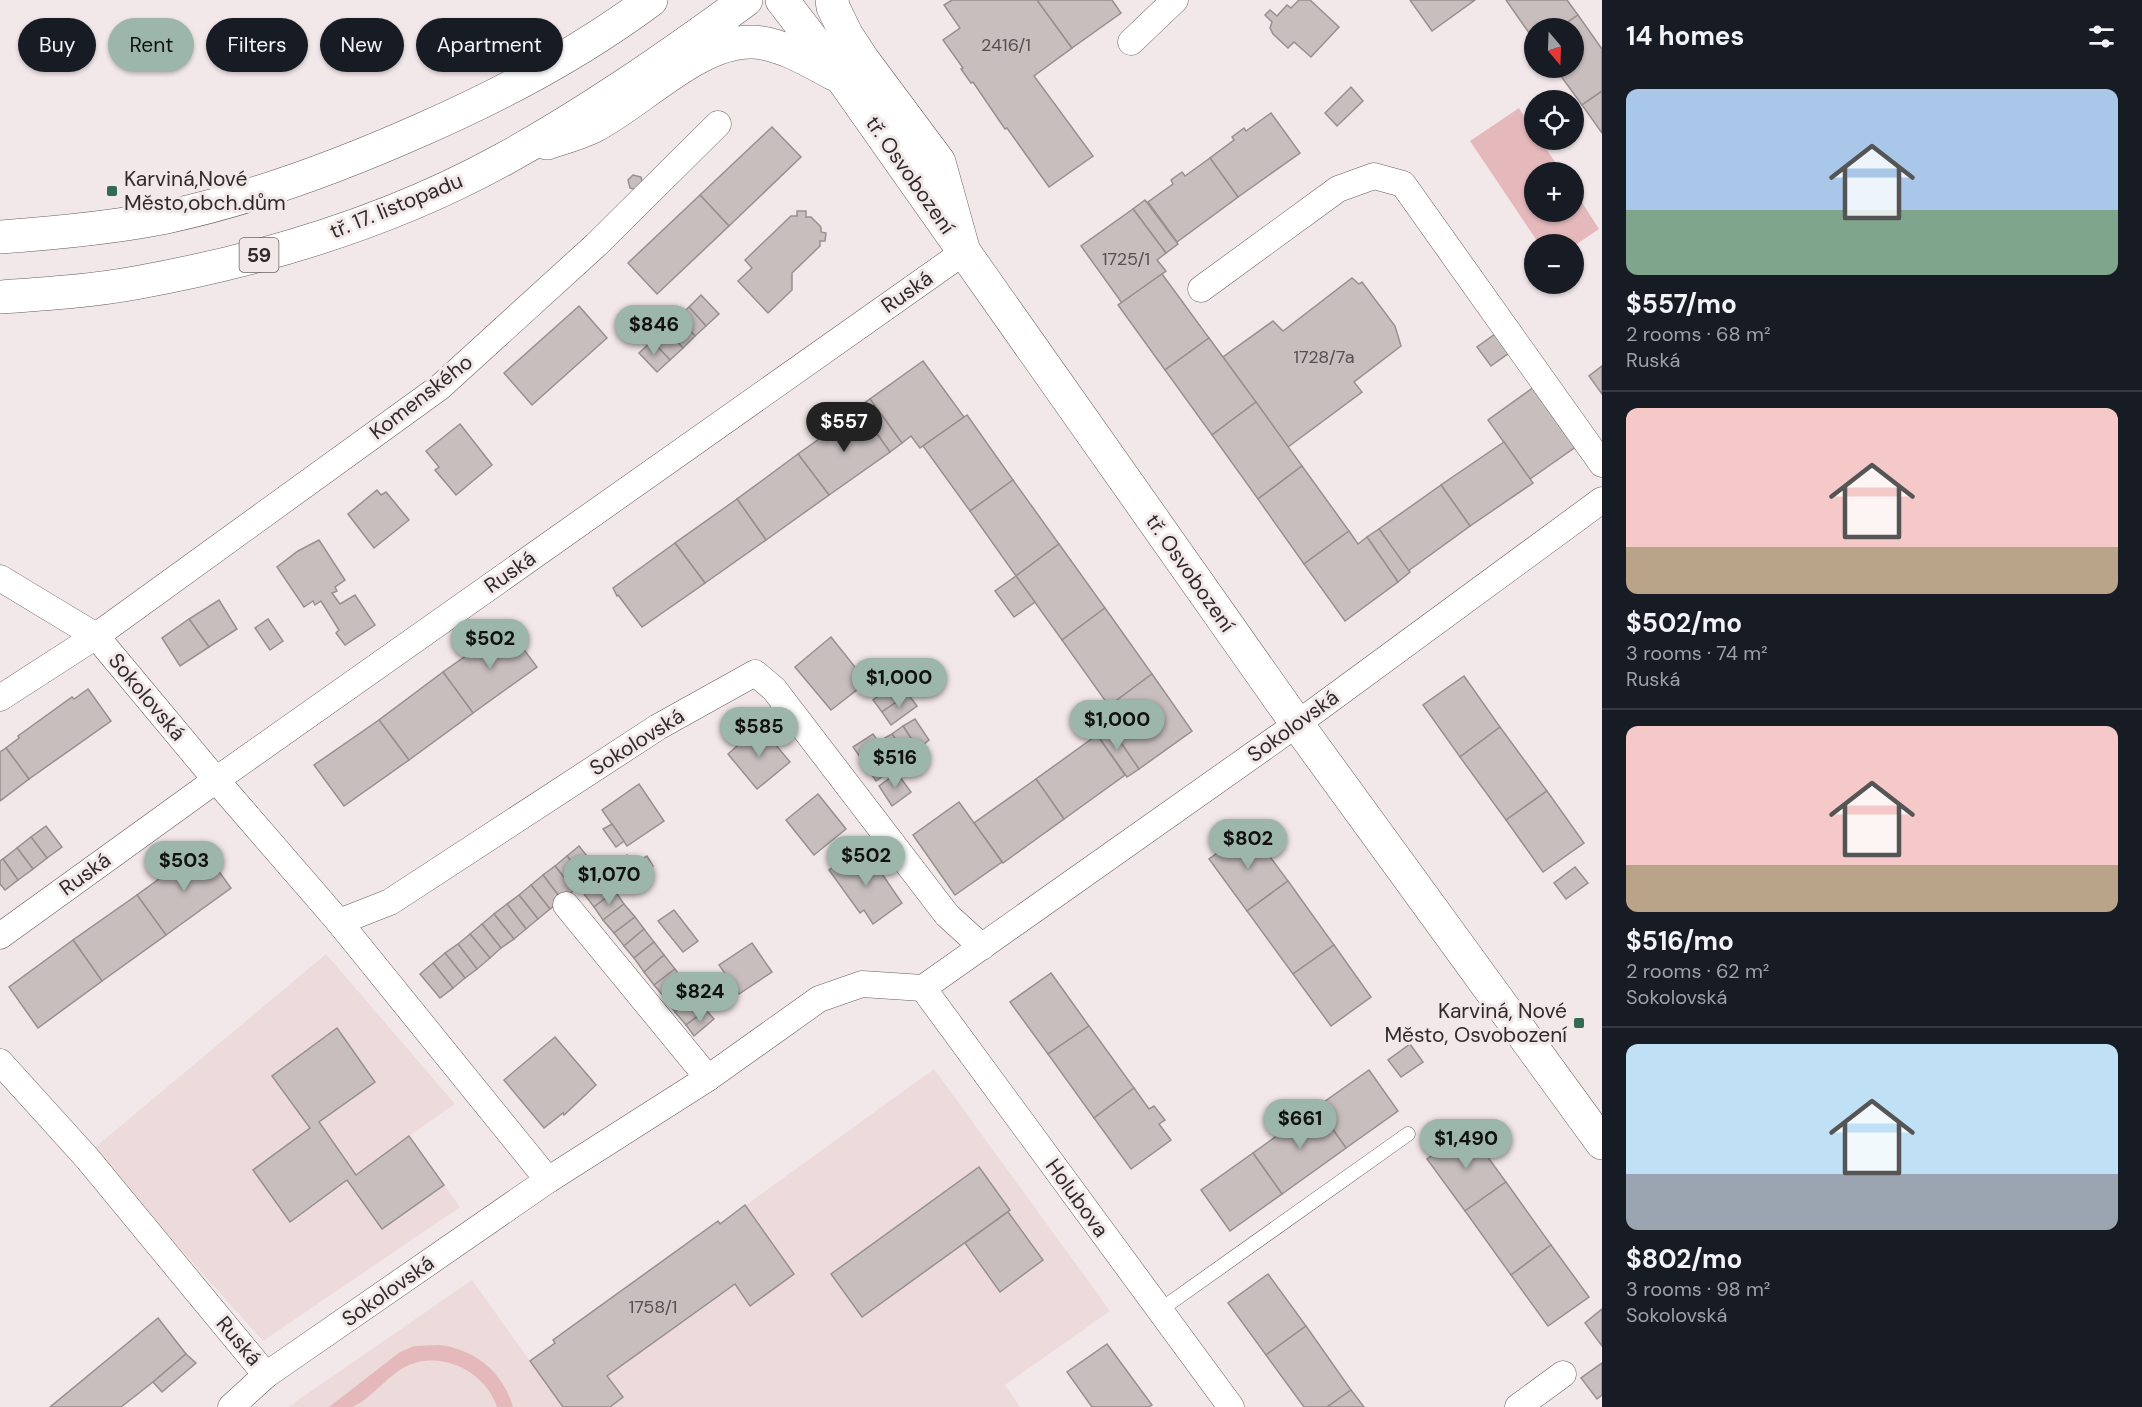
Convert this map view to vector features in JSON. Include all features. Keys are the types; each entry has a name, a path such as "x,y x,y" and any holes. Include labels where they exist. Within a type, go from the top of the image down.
{"main road":[{"path":"0,237 76,230 164,217 237,199 347,162 506,91 565,57 651,0"},
{"name":"tř. 17. listopadu","path":"0,297 133,284 210,268 338,232 378,217 503,159 580,114 666,59 746,0"},
{"name":"tř. Osvobození","path":"782,0 841,77 1297,724 1602,1143"},
{"path":"832,0 846,34 863,60 939,162 964,252"},
{"path":"503,159 594,126 719,47 755,42 789,51 841,77"}],"street":[{"path":"1131,42 1175,0"},
{"name":"Komenského","path":"0,698 96,636 440,387 596,244 718,124"},
{"path":"1201,289 1338,189 1374,176 1403,184 1602,464"},
{"name":"Ruská","path":"0,936 216,780 964,252"},
{"name":"Sokolovská","path":"231,1407 266,1375 548,1180 708,1078 819,999 862,984 923,988 1297,724 1602,500"},
{"path":"0,578 96,636"},
{"name":"Sokolovská","path":"96,636 339,922 548,1180"},
{"name":"Sokolovská","path":"339,922 390,902 658,727 755,673 774,689 947,915 982,946"},
{"path":"566,905 708,1078"},
{"name":"Holubova","path":"923,988 1232,1407"},
{"name":"Ruská","path":"0,1062 87,1158 266,1375"},
{"path":"1518,1407 1563,1374"}],"lane":[{"path":"1160,1310 1408,1134"}],"shaded area":[{"path":"1519,108 1524,116 1524,150 1547,150 1555,162 1524,162 1524,222 1470,141"},
{"path":"1584,206 1599,229 1584,239 1584,234 1532,234 1524,222 1584,222"},
{"path":"326,954 455,1104 409,1136 460,1207 263,1341 92,1150"},
{"path":"934,1069 1110,1311 1005,1385 1020,1407 288,1407 472,1280 530,1361 555,1343 553,1340 718,1221 720,1223 731,1216"},
{"path":"439,1345 464,1351 486,1364 502,1383 513,1407 497,1407 482,1382 459,1366 431,1360 417,1362 403,1368 357,1405 329,1407 400,1352 414,1346"}],"building":[{"path":"952,0 1037,0 1072,48 1034,76 1093,156 1049,187 973,82 971,83 943,40 960,28 944,5"},
{"path":"1037,0 1112,0 1121,13 1072,48"},
{"path":"1299,0 1310,0 1339,27 1311,57 1294,42 1288,48 1273,34 1270,28 1272,22 1265,15 1270,10 1277,16 1287,5 1291,8"},
{"path":"1410,0 1475,0 1432,31"},
{"path":"1506,0 1567,0 1578,15 1574,18 1524,18 1524,26"},
{"path":"1584,24 1602,49 1602,91 1584,104 1584,90 1571,90 1562,78 1584,78"},
{"path":"1351,87 1363,101 1337,126 1325,113"},
{"path":"1602,91 1602,133 1584,108 1584,104"},
{"path":"1271,113 1300,153 1238,197 1210,158 1234,140 1232,137 1244,128 1246,131"},
{"path":"772,127 801,157 729,226 700,195"},
{"path":"1210,158 1238,197 1177,242 1148,202 1173,184 1171,180 1182,172 1185,176"},
{"path":"633,175 641,177 643,185 637,190 630,188 628,180"},
{"path":"700,195 729,226 657,294 628,263"},
{"path":"1145,200 1178,244 1166,253 1133,209"},
{"path":"1133,209 1166,253 1157,260 1166,271 1122,303 1081,246"},
{"path":"797,211 806,211 806,217 811,217 821,227 821,232 826,233 825,241 820,241 820,246 792,273 792,290 768,313 738,281 752,268 745,260 791,216 797,216"},
{"path":"1162,274 1209,338 1165,370 1118,305"},
{"path":"1352,278 1359,284 1362,282 1395,326 1401,346 1354,382 1362,392 1288,447 1223,357 1273,321 1283,331"},
{"path":"701,295 719,314 706,326 689,307"},
{"path":"579,306 607,338 532,405 504,373"},
{"path":"689,307 706,326 695,336 678,317"},
{"path":"678,317 695,336 683,348 665,329"},
{"path":"665,329 683,348 670,360 652,341"},
{"path":"1495,334 1509,353 1491,366 1477,347"},
{"path":"1209,338 1256,402 1212,435 1165,370"},
{"path":"652,341 670,360 657,372 639,353"},
{"path":"923,361 964,417 920,448 911,436 902,443 870,399"},
{"path":"1602,366 1602,394 1589,376"},
{"path":"1534,387 1577,446 1530,479 1488,420"},
{"path":"870,399 902,443 890,452 858,407"},
{"path":"1256,402 1302,466 1258,499 1212,435"},
{"path":"860,410 890,452 829,495 798,454"},
{"path":"967,415 1013,480 970,511 923,446"},
{"path":"460,424 492,465 456,495 435,470 439,467 426,451"},
{"path":"1504,442 1533,483 1470,526 1441,485"},
{"path":"798,454 829,495 766,540 737,499"},
{"path":"1302,466 1349,531 1304,564 1258,499"},
{"path":"1013,480 1059,544 1016,576 970,511"},
{"path":"1441,485 1470,526 1408,571 1379,529"},
{"path":"377,490 381,495 386,492 409,520 374,548 348,514"},
{"path":"737,499 766,540 705,583 675,543"},
{"path":"1379,529 1410,572 1398,582 1367,537"},
{"path":"1349,531 1358,544 1367,537 1398,582 1345,621 1304,564"},
{"path":"319,540 345,580 335,587 337,591 332,593 340,604 355,595 375,625 345,645 336,633 339,630 321,601 315,605 313,601 304,607 277,567 298,551"},
{"path":"675,543 705,583 642,627 613,588"},
{"path":"1059,544 1105,608 1062,640 1016,576"},
{"path":"1016,576 1035,602 1014,617 995,591"},
{"path":"219,600 237,629 209,647 189,619"},
{"path":"1105,608 1152,674 1109,706 1062,640"},
{"path":"189,619 209,647 180,666 162,638"},
{"path":"268,619 283,641 270,650 255,628"},
{"path":"507,627 537,667 473,713 443,672"},
{"path":"831,637 867,682 831,710 795,667"},
{"path":"443,672 473,713 409,760 379,720"},
{"path":"1152,674 1192,731 1139,769 1108,724 1118,718 1109,706"},
{"path":"1464,676 1500,727 1460,757 1423,705"},
{"path":"898,682 908,694 882,712 873,700"},
{"path":"88,689 111,721 29,779 6,748 19,738 18,736 72,697 74,699"},
{"path":"908,694 917,706 891,725 882,712"},
{"path":"915,719 929,740 918,749 903,726"},
{"path":"379,720 409,760 344,806 314,765"},
{"path":"1108,724 1139,769 1127,777 1096,733"},
{"path":"760,726 790,762 757,789 728,754"},
{"path":"903,726 918,749 907,757 892,734"},
{"path":"1500,727 1547,791 1506,820 1460,757"},
{"path":"873,734 880,744 860,757 853,747"},
{"path":"892,734 907,757 896,764 881,740"},
{"path":"1097,735 1125,775 1064,819 1036,779"},
{"path":"881,740 890,754 868,769 860,757 880,744 878,742"},
{"path":"6,748 29,779 0,801 0,752"},
{"path":"890,754 898,765 876,781 868,769"},
{"path":"897,773 911,792 892,806 879,786"},
{"path":"1036,779 1064,819 1003,863 974,823"},
{"path":"639,784 664,821 627,846 602,810"},
{"path":"1547,791 1584,843 1543,872 1506,820"},
{"path":"818,794 846,829 814,855 786,820"},
{"path":"959,802 1002,862 955,895 913,835"},
{"path":"612,824 624,841 616,847 603,829"},
{"path":"46,826 62,847 47,858 31,837"},
{"path":"1250,830 1288,881 1247,911 1209,859"},
{"path":"31,837 47,858 33,869 17,848"},
{"path":"579,846 598,870 586,880 567,856"},
{"path":"17,848 33,869 18,880 3,859"},
{"path":"202,848 231,888 166,935 137,895"},
{"path":"855,852 860,861 869,855 902,903 873,924 864,910 860,913 829,870"},
{"path":"627,855 634,863 647,856 653,866 628,882 614,864"},
{"path":"567,856 586,880 574,890 555,866"},
{"path":"3,859 18,880 5,890 0,884 0,861"},
{"path":"555,866 574,890 562,900 543,875"},
{"path":"1575,867 1588,883 1566,899 1554,883"},
{"path":"543,875 562,900 550,909 531,885"},
{"path":"604,878 615,891 594,907 584,894"},
{"path":"1288,881 1334,945 1293,974 1247,911"},
{"path":"531,885 550,909 538,919 519,895"},
{"path":"615,891 624,904 603,920 594,907"},
{"path":"137,895 166,935 102,981 73,940"},
{"path":"519,895 538,919 526,929 507,904"},
{"path":"507,904 526,929 514,939 494,914"},
{"path":"624,904 635,917 614,933 603,920"},
{"path":"674,910 698,941 683,952 658,921"},
{"path":"494,914 514,939 501,948 482,924"},
{"path":"635,917 644,929 624,946 614,933"},
{"path":"482,924 501,948 490,958 470,934"},
{"path":"644,929 654,942 634,958 624,946"},
{"path":"470,934 490,958 477,969 458,944"},
{"path":"73,940 102,981 38,1028 9,987"},
{"path":"654,942 664,955 644,972 634,958"},
{"path":"752,943 772,972 739,994 719,965"},
{"path":"458,944 477,969 465,978 445,953"},
{"path":"1334,945 1371,997 1331,1026 1293,974"},
{"path":"445,953 465,978 453,988 433,963"},
{"path":"664,955 675,969 654,985 644,972"},
{"path":"433,963 453,988 440,998 420,974"},
{"path":"675,969 685,983 665,998 654,985"},
{"path":"1051,973 1089,1026 1048,1054 1010,1002"},
{"path":"685,983 696,996 675,1012 665,998"},
{"path":"696,996 706,1010 686,1025 675,1012"},
{"path":"706,1010 714,1019 694,1036 686,1025"},
{"path":"1089,1026 1134,1088 1094,1118 1048,1054"},
{"path":"337,1028 375,1082 319,1122 356,1175 409,1136 444,1185 382,1229 347,1180 290,1222 253,1170 310,1128 272,1076"},
{"path":"555,1037 596,1085 564,1115 563,1113 544,1128 504,1080"},
{"path":"1410,1044 1423,1062 1401,1077 1388,1060"},
{"path":"1369,1070 1398,1111 1346,1148 1317,1107"},
{"path":"1134,1088 1149,1109 1154,1106 1165,1120 1159,1124 1171,1140 1131,1169 1094,1118"},
{"path":"1317,1107 1346,1148 1282,1194 1253,1153"},
{"path":"1468,1130 1506,1182 1465,1211 1427,1159"},
{"path":"1253,1153 1282,1194 1230,1231 1201,1190"},
{"path":"979,1167 1010,1210 862,1317 831,1274"},
{"path":"1506,1182 1551,1245 1511,1275 1465,1211"},
{"path":"745,1205 794,1274 750,1306 735,1284 607,1376 623,1397 610,1407 563,1407 530,1361 555,1343 553,1340 718,1221 720,1224"},
{"path":"1008,1212 1043,1260 1000,1292 965,1243"},
{"path":"1551,1245 1589,1297 1548,1326 1511,1275"},
{"path":"1268,1274 1306,1326 1266,1355 1228,1303"},
{"path":"1602,1309 1602,1346 1585,1323"},
{"path":"158,1318 186,1354 153,1382 121,1407 50,1407"},
{"path":"1306,1326 1351,1390 1327,1407 1304,1407 1266,1355"},
{"path":"1107,1344 1152,1405 1149,1407 1092,1407 1067,1372"},
{"path":"186,1354 196,1363 162,1392 153,1382"},
{"path":"1602,1363 1602,1395 1597,1399 1581,1378"},
{"path":"1351,1390 1364,1407 1327,1407"}],"place":[{"name":"Karviná,Nové Město,obch.dům","path":"112,191"},
{"name":"Karviná, Nové Město, Osvobození","path":"1579,1023"}]}
